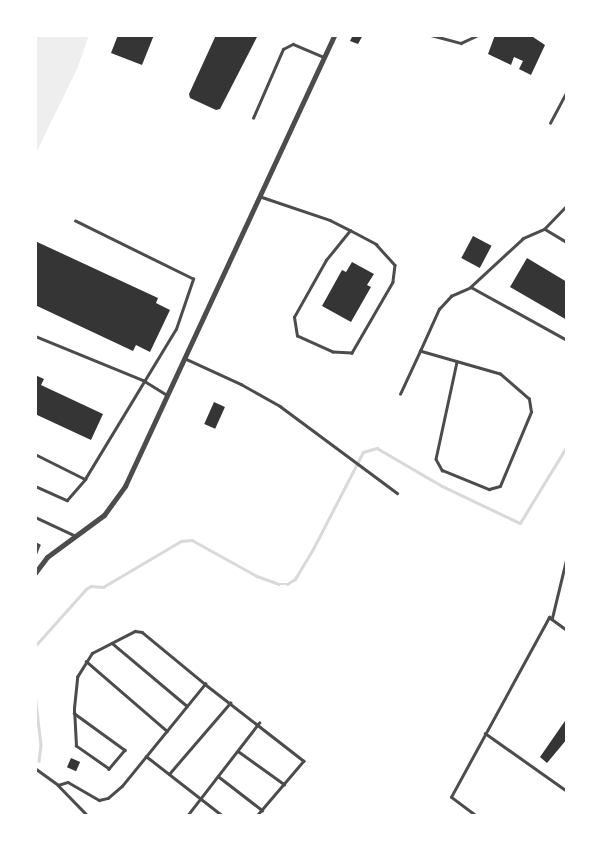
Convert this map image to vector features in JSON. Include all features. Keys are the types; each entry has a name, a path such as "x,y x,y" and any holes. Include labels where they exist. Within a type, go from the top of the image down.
{"street":[{"path":"35,573 46,558 104,515 125,486 334,35"}],"lane":[{"path":"431,35 461,43 471,41 478,35"},
{"path":"253,118 283,49 292,44 324,57"},
{"path":"551,123 567,91"},
{"path":"260,196 330,219 376,244 395,265 393,282 352,353 333,352 297,335 294,317 326,260 350,230"},
{"path":"400,394 439,309 451,296 471,287 523,239 545,229 567,206"},
{"path":"35,486 67,500 85,479 176,329 193,279 75,221"},
{"path":"545,229 567,242"},
{"path":"471,287 567,340"},
{"path":"35,336 143,380 167,395"},
{"path":"420,351 500,374 529,399 531,412 500,486 489,489 442,470 436,458 457,362"},
{"path":"184,358 241,384 280,406 397,493"},
{"path":"35,454 85,479"},
{"path":"35,517 76,536"},
{"path":"35,543 39,545 35,553 46,558"},
{"path":"552,619 567,556"},
{"path":"476,816 451,797 549,617 567,630"},
{"path":"74,713 125,751 109,769 76,746 74,713 77,677 92,653 135,631 142,632 304,761 257,816"},
{"path":"112,643 187,706"},
{"path":"86,661 167,731"},
{"path":"58,785 68,782 99,800 108,798 205,684"},
{"path":"169,774 230,703"},
{"path":"187,816 259,723"},
{"path":"485,733 567,791"},
{"path":"237,751 284,784"},
{"path":"146,756 223,816"},
{"path":"35,768 58,785 88,816"},
{"path":"218,776 262,810"}],"shaded area":[{"path":"35,35 89,35 77,69 35,155"}],"building":[{"path":"118,35 154,35 142,65 111,53"},
{"path":"216,35 258,35 220,109 216,110 190,98 189,94"},
{"path":"353,35 363,35 358,44 350,41"},
{"path":"495,35 530,35 545,45 531,75 519,69 523,61 514,57 511,65 488,54"},
{"path":"473,236 492,246 480,268 461,258"},
{"path":"35,241 158,298 156,303 170,310 150,352 136,345 133,351 35,305"},
{"path":"527,258 567,282 567,320 510,287"},
{"path":"352,262 374,274 367,285 371,287 351,322 322,306 342,270 346,272"},
{"path":"35,375 44,379 41,385 103,414 91,440 35,414"},
{"path":"214,402 225,407 215,429 204,424"},
{"path":"567,718 567,739 547,763 540,757"},
{"path":"71,758 80,762 76,771 67,767"}],"waterway":[{"path":"35,646 86,589 91,586 103,587 181,541 192,540 257,576 287,584 295,579 313,549 363,452 377,448 442,486 520,523 567,446"},
{"path":"35,672 35,679"},
{"path":"35,694 41,745 39,761"}]}
